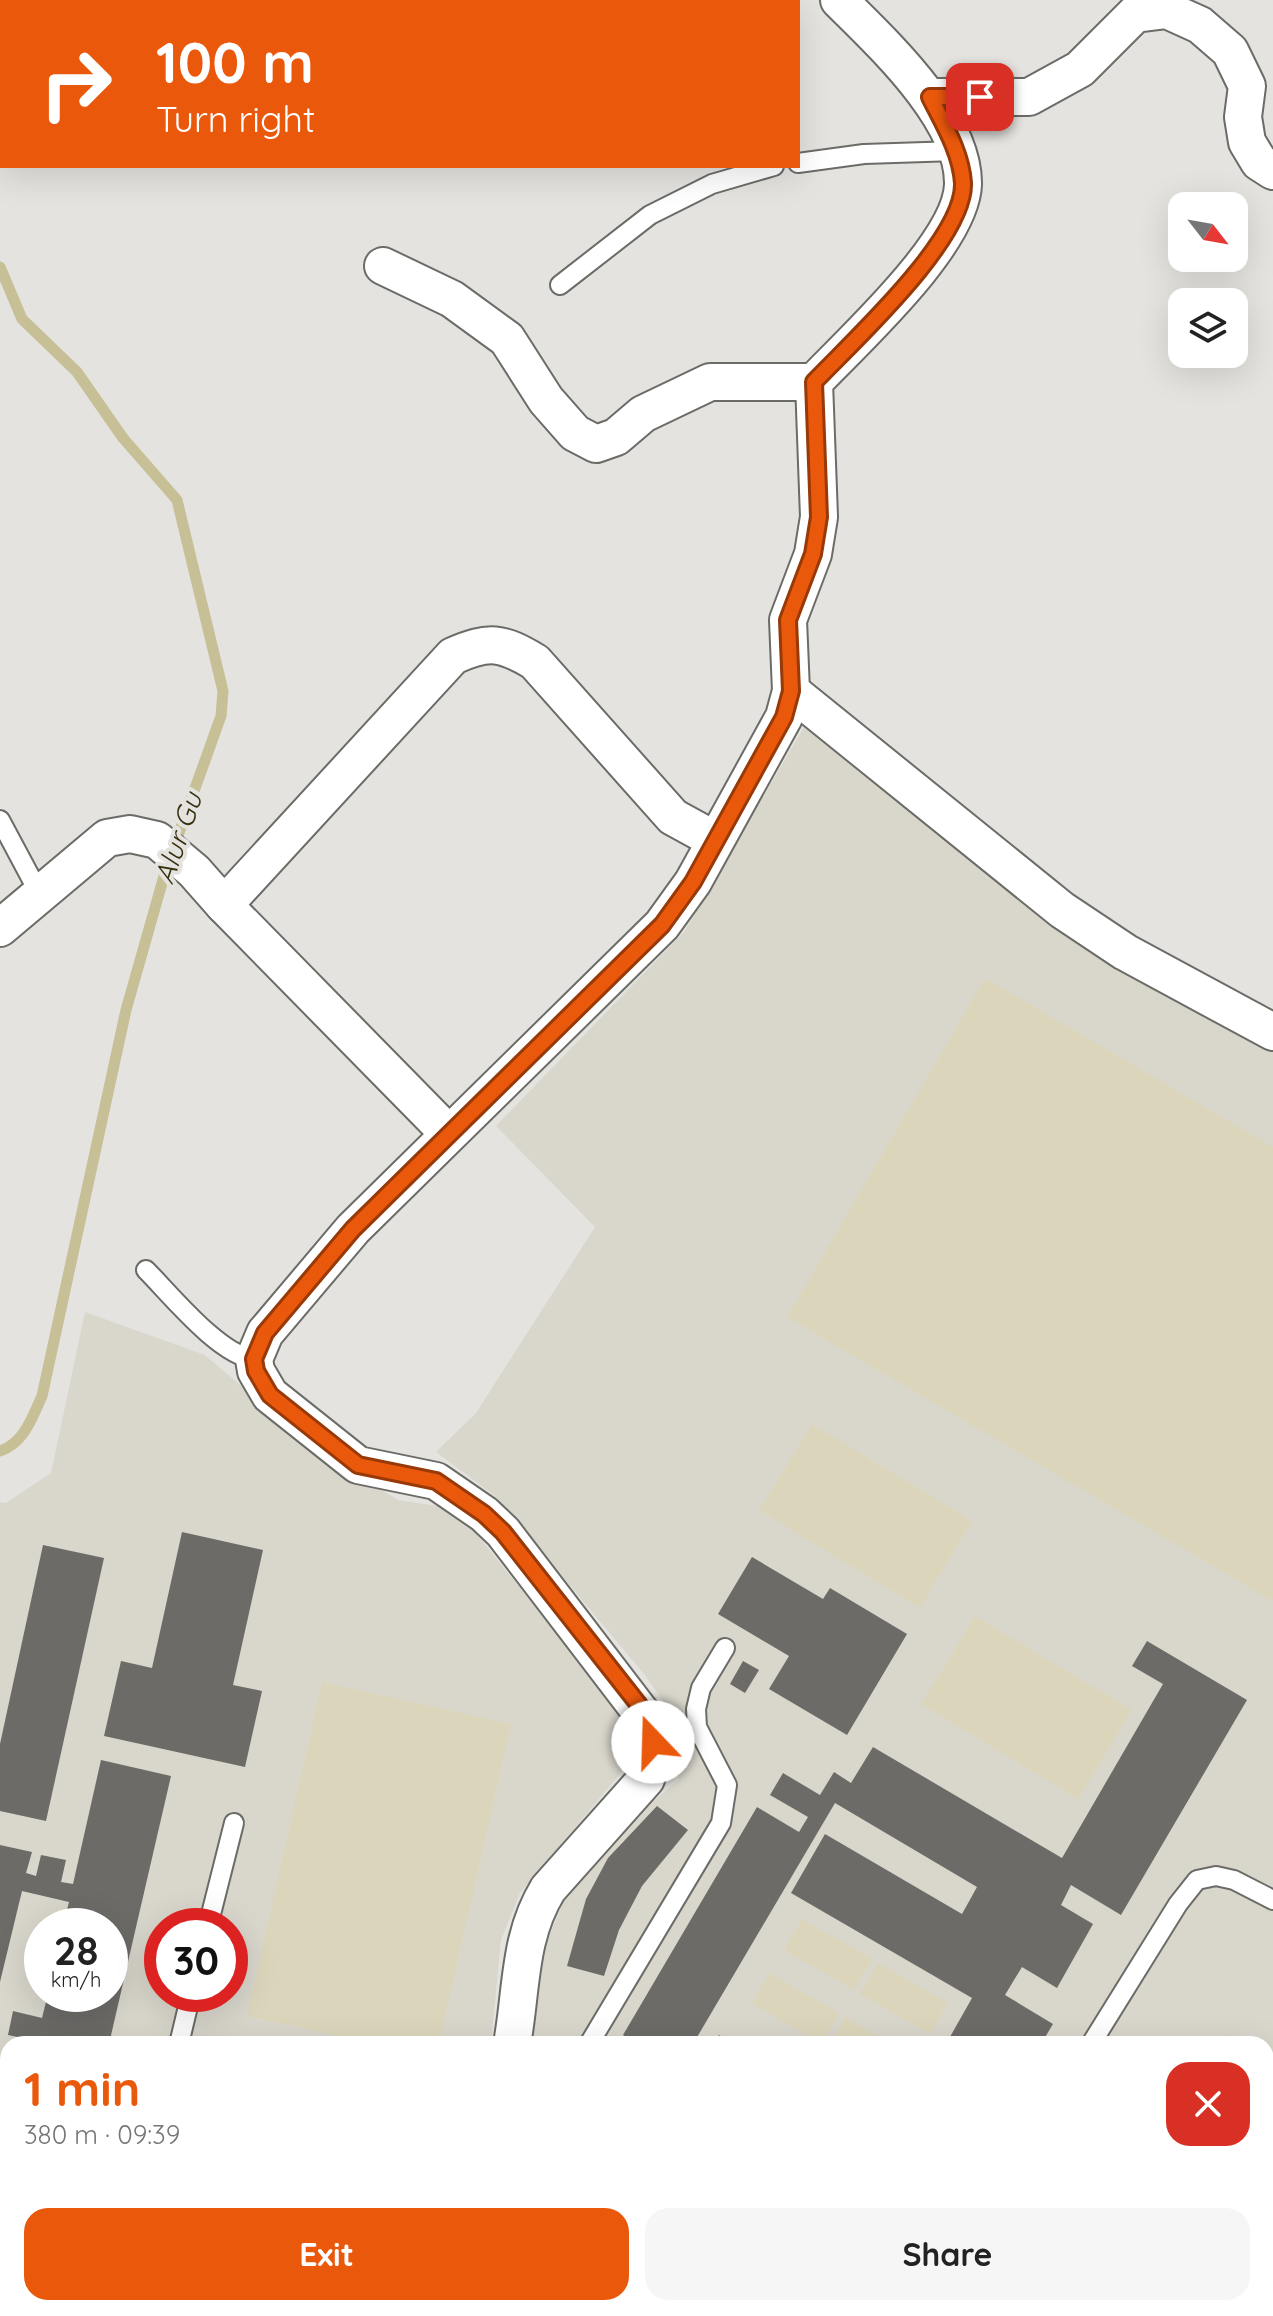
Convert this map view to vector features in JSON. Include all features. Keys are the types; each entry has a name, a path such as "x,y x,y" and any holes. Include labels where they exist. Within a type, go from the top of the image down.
{"street":[{"path":"513,2036 522,1956 537,1907 548,1889 646,1779 652,1761 649,1723 528,1560 484,1514 436,1481 358,1465 270,1395 256,1371 254,1359 265,1333 353,1229 662,925 693,882 775,738 791,691 788,620 813,554 819,517 814,382 931,255 951,221 963,185 956,151 930,97 839,0"},
{"path":"930,97 1029,97 1080,69 1135,14 1167,10 1200,25 1230,51 1247,86 1243,117 1247,142 1259,162 1273,171"},
{"path":"383,266 452,299 507,339 546,400 575,433 596,444 616,437 643,414 710,382 814,382"},
{"path":"224,905 453,656 478,645 508,646 535,662 673,817 715,840"},
{"path":"791,691 1062,910 1125,952 1273,1032"},
{"path":"0,928 107,838 130,834 157,840 194,871 448,1133"}],"lane":[{"path":"800,163 864,154 956,151"},
{"path":"560,285 650,215 712,184 767,168"},
{"path":"0,820 39,893"},
{"path":"146,1270 222,1344 244,1358 254,1359"},
{"path":"594,2036 721,1823 727,1785 697,1727 696,1709 701,1688 725,1648"},
{"path":"213,1908 234,1823"},
{"path":"1096,2036 1178,1904 1197,1880 1216,1876 1234,1880 1273,1900"},
{"path":"181,2036 187,2012"}],"shaded area":[{"path":"804,727 916,810 1051,926 1273,1049 1273,2036 531,2036 532,2011 542,1953 564,1901 631,1819 679,1780 666,1705 644,1674 495,1496 436,1452 476,1413 595,1227 496,1126 684,932"},
{"path":"985,978 1273,1147 1273,1601 787,1317"},
{"path":"85,1312 205,1355 321,1454 398,1500 444,1507 476,1533 622,1716 621,1773 520,1893 501,1940 492,2036 0,2036 0,1502 6,1503 51,1473"},
{"path":"812,1424 972,1521 920,1608 759,1510"},
{"path":"975,1616 1132,1710 1078,1799 921,1704"},
{"path":"322,1682 511,1724 441,2036 338,2036 247,2016"},
{"path":"802,1919 872,1959 854,1990 784,1950"},
{"path":"878,1963 948,2003 930,2034 860,1994"},
{"path":"769,1973 839,2013 826,2036 808,2036 752,2004"},
{"path":"845,2017 878,2036 834,2036"}],"building":[{"path":"182,1532 263,1550 233,1685 262,1691 245,1767 104,1736 121,1661 152,1668"},
{"path":"43,1545 104,1558 46,1821 0,1811 0,1744"},
{"path":"752,1557 823,1599 830,1588 907,1634 847,1735 769,1689 789,1656 718,1614"},
{"path":"1147,1641 1247,1700 1121,1915 1071,1885 1061,1905 1093,1924 1057,1988 1022,1967 1005,1995 1053,2024 1046,2036 951,2036 972,1998 791,1893 825,1834 962,1914 977,1887 835,1803 698,2036 623,2035 757,1807 799,1832 808,1817 770,1795 783,1773 820,1795 834,1772 851,1783 873,1747 1062,1858 1163,1684 1132,1666"},
{"path":"743,1661 759,1670 745,1693 730,1684"},
{"path":"101,1760 171,1776 128,1962 128,1908 68,1908 69,1902 22,1891 0,1982 0,1845 32,1852 26,1873 36,1876 41,1855 66,1860 61,1882 73,1884"},
{"path":"657,1806 688,1830 642,1886 619,1930 604,1976 567,1966 586,1899 608,1858"},
{"path":"13,2011 42,2018 44,2012 116,2012 111,2036 8,2035"}],"waterway":[{"name":"Alur Gu","path":"0,267 22,319 77,372 123,438 177,500 223,691 221,716 166,869 126,1010 42,1396 21,1436 0,1451"}],"route":[{"path":"653,1742 649,1723 639,1705 503,1532 484,1514 436,1481 358,1465 270,1395 256,1371 254,1359 265,1333 353,1229 662,925 693,882 775,738 791,691 788,620 813,554 819,517 814,382 931,255 951,221 963,185 956,151 930,97 980,97"}]}
